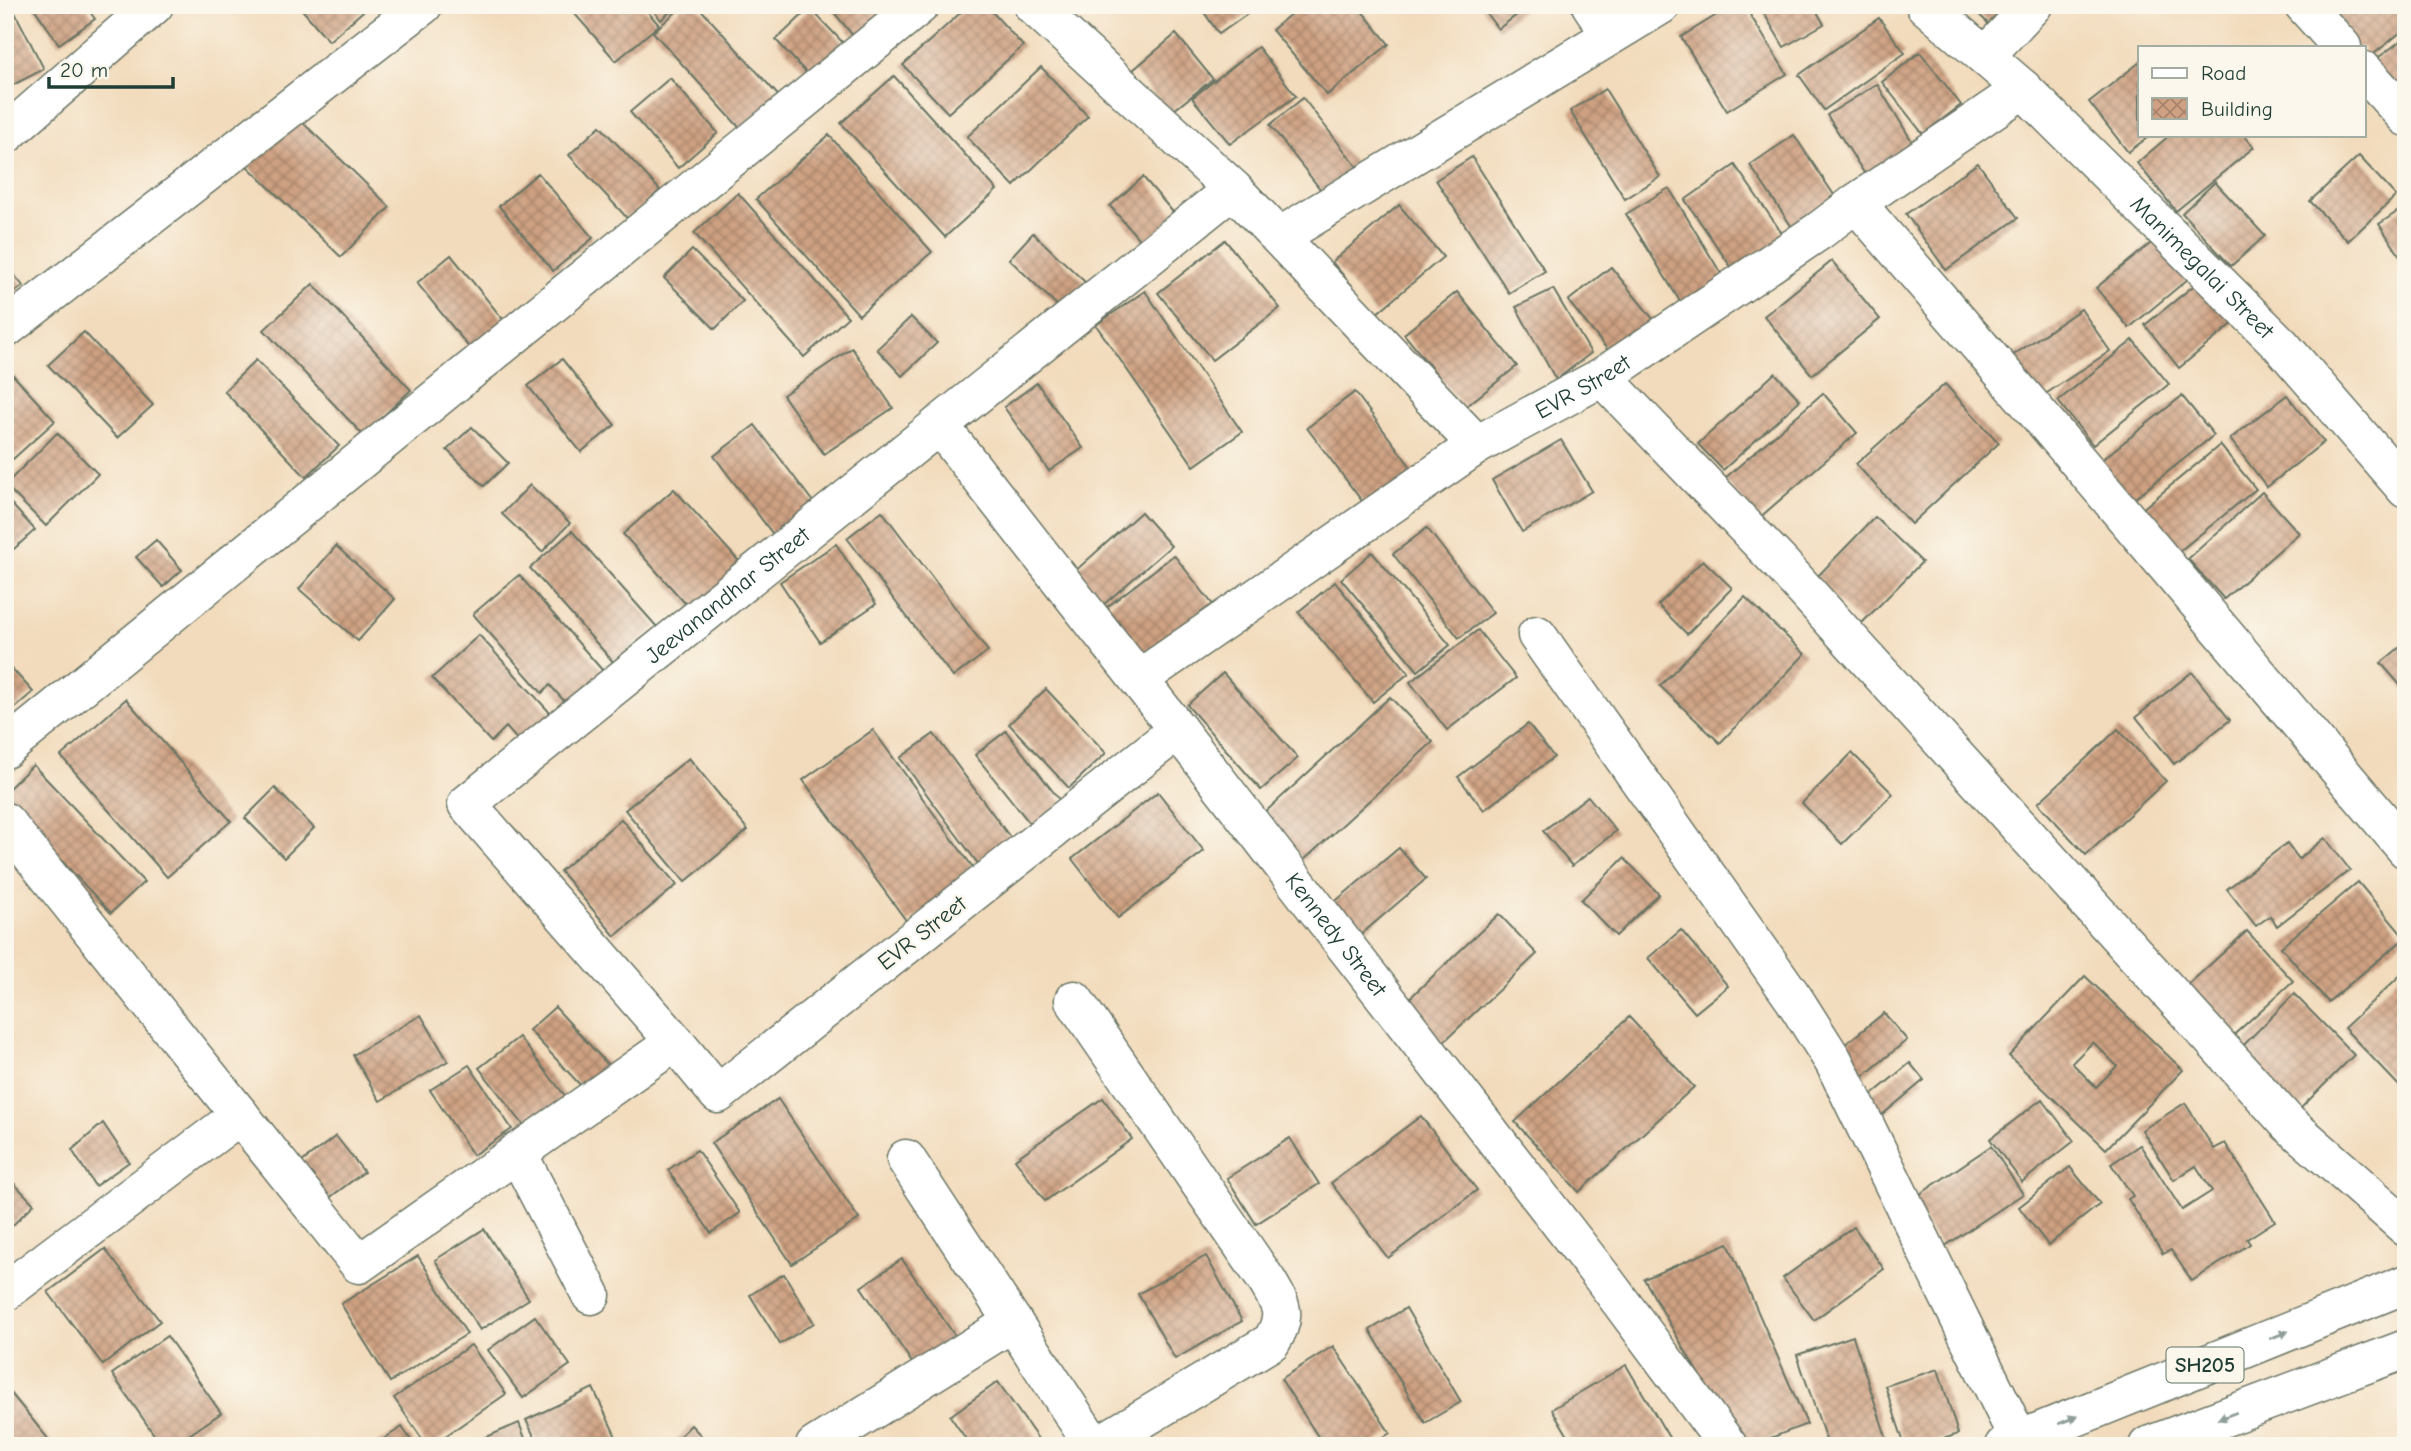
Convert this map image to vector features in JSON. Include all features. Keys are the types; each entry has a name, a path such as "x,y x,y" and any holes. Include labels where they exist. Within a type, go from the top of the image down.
{"street":[{"path":"5,135 154,5"},
{"path":"5,329 423,5"},
{"path":"5,750 920,5"},
{"path":"1033,5 1233,189 1476,445"},
{"path":"1279,237 1601,20 1661,5"},
{"name":"Manimegalai Street","path":"1925,5 2023,89 2281,345 2406,489"},
{"path":"1986,55 2033,5"},
{"path":"2304,5 2341,46"},
{"path":"2366,73 2406,117"},
{"name":"EVR Street","path":"1139,679 1476,445 1602,377 2023,89"},
{"name":"Jeevanandhar Street","path":"675,1042 467,804 1233,189"},
{"path":"1856,203 2406,849"},
{"path":"1602,377 1783,566 2288,1123 2406,1227"},
{"name":"Kennedy Street","path":"939,425 1602,1277 1728,1446"},
{"path":"1537,635 1786,988 1834,1062 2012,1443"},
{"name":"EVR Street","path":"675,1042 718,1094 1178,730"},
{"path":"5,822 359,1264 675,1042"},
{"path":"906,1159 1096,1446 1271,1342 1280,1329 1283,1313 1267,1281 1074,1000"},
{"path":"5,1292 240,1115"},
{"path":"517,1153 591,1295"},
{"name":"SH205","path":"2012,1443 2406,1284"},
{"path":"815,1446 1013,1322"},
{"name":"SH205","path":"2148,1446 2406,1349"}],"building":[{"path":"5,5 11,5 44,69 5,89"},
{"path":"32,5 85,5 95,19 59,44"},
{"path":"298,5 370,5 329,41"},
{"path":"567,5 642,5 659,25 616,61"},
{"path":"649,5 678,5 661,20"},
{"path":"684,5 697,5 784,102 747,136 653,32"},
{"path":"828,5 913,5 862,47"},
{"path":"969,5 986,5 1023,46 948,113 903,65"},
{"path":"1199,5 1254,5 1256,8 1219,34"},
{"path":"1301,5 1357,5 1389,44 1327,95 1272,30"},
{"path":"1480,5 1530,5 1498,29"},
{"path":"1733,5 1744,5 1787,74 1727,111 1681,37"},
{"path":"1759,5 1813,5 1824,24 1784,47"},
{"path":"1969,5 2012,5 1991,26"},
{"path":"2328,5 2406,5 2406,28 2366,60 2366,46 2349,46"},
{"path":"810,8 848,48 813,80 776,40"},
{"path":"1879,18 1905,53 1824,110 1799,75"},
{"path":"1176,34 1213,79 1169,114 1133,70"},
{"path":"2406,37 2406,102 2371,63"},
{"path":"1258,47 1296,96 1230,144 1192,98"},
{"path":"1920,52 1961,105 1923,134 1882,82"},
{"path":"2138,64 2138,136 2150,136 2128,152 2089,102"},
{"path":"1041,67 1088,116 1014,186 967,137"},
{"path":"894,76 997,190 945,237 841,123"},
{"path":"670,78 718,133 678,168 630,112"},
{"path":"1877,84 1918,151 1870,182 1827,115"},
{"path":"1605,89 1660,177 1625,199 1570,111"},
{"path":"1303,98 1362,173 1328,199 1270,125"},
{"path":"295,115 390,207 341,257 246,165"},
{"path":"600,126 660,190 629,220 569,155"},
{"path":"829,135 932,252 859,315 756,199"},
{"path":"1794,135 1842,207 1798,236 1750,165"},
{"path":"2169,136 2245,136 2254,147 2176,211 2137,163"},
{"path":"2359,156 2396,196 2348,241 2310,201"},
{"path":"1472,157 1545,271 1509,293 1436,180"},
{"path":"1978,163 2018,218 1946,270 1906,214"},
{"path":"1735,165 1788,242 1738,277 1685,200"},
{"path":"538,173 593,238 553,271 499,206"},
{"path":"1143,177 1184,225 1151,253 1110,206"},
{"path":"2215,182 2265,236 2231,266 2182,213"},
{"path":"1669,188 1728,285 1686,311 1626,214"},
{"path":"738,193 848,317 804,357 694,233"},
{"path":"1399,205 1443,257 1376,314 1332,262"},
{"path":"2406,206 2406,265 2379,224"},
{"path":"1033,233 1085,282 1060,308 1009,259"},
{"path":"2161,235 2194,274 2129,328 2096,288"},
{"path":"1225,240 1280,308 1212,360 1158,293"},
{"path":"692,250 743,301 715,329 664,278"},
{"path":"451,255 510,328 476,356 417,283"},
{"path":"1832,261 1880,319 1812,375 1764,316"},
{"path":"5,263 23,286 5,299"},
{"path":"1611,267 1654,320 1611,354 1568,301"},
{"path":"2207,275 2241,317 2179,368 2145,325"},
{"path":"313,284 411,390 363,435 264,330"},
{"path":"1553,289 1591,353 1556,380 1516,307"},
{"path":"1145,291 1242,432 1194,466 1096,325"},
{"path":"1457,292 1517,366 1464,408 1404,334"},
{"path":"2081,309 2110,351 2035,401 2006,360"},
{"path":"911,317 937,343 902,376 877,349"},
{"path":"84,332 153,405 117,438 48,365"},
{"path":"2133,340 2169,384 2093,445 2058,401"},
{"path":"852,348 893,408 824,454 783,395"},
{"path":"562,359 615,425 581,452 528,386"},
{"path":"256,360 339,446 306,477 224,391"},
{"path":"1775,373 1800,400 1723,470 1698,444"},
{"path":"13,375 55,421 13,459 5,450 5,382"},
{"path":"1037,383 1083,448 1049,471 1004,407"},
{"path":"1945,384 1999,443 1911,524 1856,464"},
{"path":"1355,392 1419,478 1371,513 1307,428"},
{"path":"1823,393 1857,433 1758,519 1724,479"},
{"path":"2287,395 2324,442 2267,487 2230,439"},
{"path":"2182,396 2214,435 2130,502 2099,462"},
{"path":"755,425 822,514 781,545 714,456"},
{"path":"472,427 508,463 484,486 447,450"},
{"path":"57,433 98,474 46,526 5,485"},
{"path":"1561,440 1592,491 1522,532 1492,480"},
{"path":"2220,445 2256,489 2176,554 2140,511"},
{"path":"530,485 570,523 542,552 502,514"},
{"path":"674,489 744,567 693,612 623,534"},
{"path":"2262,492 2299,533 2224,599 2188,559"},
{"path":"5,497 35,530 5,557"},
{"path":"882,511 988,651 953,677 847,538"},
{"path":"1141,512 1171,546 1103,605 1074,572"},
{"path":"1875,517 1922,562 1861,624 1815,579"},
{"path":"1427,528 1493,613 1459,638 1393,554"},
{"path":"572,531 657,627 615,664 530,568"},
{"path":"156,540 182,570 163,587 136,557"},
{"path":"836,544 876,604 820,642 780,582"},
{"path":"336,546 395,599 358,641 299,589"},
{"path":"1372,552 1450,645 1418,671 1341,579"},
{"path":"1174,555 1214,606 1145,658 1107,607"},
{"path":"1703,560 1732,588 1687,634 1658,605"},
{"path":"519,575 610,679 573,711 550,685 542,693 473,614"},
{"path":"1335,582 1409,673 1373,702 1298,612"},
{"path":"1745,597 1805,654 1720,743 1660,686"},
{"path":"1478,630 1516,678 1447,730 1410,682"},
{"path":"479,635 553,716 522,745 506,727 491,742 432,678"},
{"path":"2406,642 2406,692 2381,663"},
{"path":"5,661 33,692 5,716"},
{"path":"2192,672 2230,720 2174,764 2136,717"},
{"path":"1223,673 1298,758 1261,790 1187,705"},
{"path":"1046,689 1106,753 1069,788 1009,724"},
{"path":"1390,697 1433,742 1303,861 1262,815"},
{"path":"126,699 231,821 167,877 61,756"},
{"path":"1528,724 1554,757 1484,810 1458,777"},
{"path":"2118,729 2166,781 2086,855 2038,803"},
{"path":"873,730 977,873 908,923 803,780"},
{"path":"1006,731 1062,803 1032,826 975,755"},
{"path":"934,734 1015,844 982,869 900,758"},
{"path":"1852,753 1893,794 1842,844 1802,803"},
{"path":"689,758 748,830 685,882 625,810"},
{"path":"33,765 144,882 111,913 5,801 5,792"},
{"path":"275,788 314,828 284,858 245,818"},
{"path":"1158,792 1204,851 1118,918 1072,859"},
{"path":"1588,796 1616,831 1572,866 1543,831"},
{"path":"621,819 677,885 615,936 560,871"},
{"path":"2325,838 2350,870 2277,926 2270,916 2256,926 2227,889 2287,843 2299,859"},
{"path":"1399,848 1426,879 1359,936 1332,904"},
{"path":"1624,858 1659,894 1616,936 1581,900"},
{"path":"2358,882 2405,938 2328,1002 2281,947"},
{"path":"1499,914 1537,954 1437,1048 1399,1008"},
{"path":"1681,930 1728,986 1695,1013 1648,958"},
{"path":"2247,931 2293,981 2226,1042 2180,992"},
{"path":"2406,970 2406,1089 2404,1091 2344,1028"},
{"path":"2085,976 2183,1070 2106,1149 2009,1056","holes":["2093,1042 2117,1066 2096,1087 2072,1063"]},
{"path":"2294,994 2354,1055 2291,1118 2231,1058"},
{"path":"555,1007 609,1066 584,1089 529,1030"},
{"path":"1884,1013 1907,1040 1855,1083 1832,1055"},
{"path":"421,1015 448,1061 380,1101 353,1055"},
{"path":"1629,1017 1694,1087 1579,1192 1515,1122"},
{"path":"519,1037 566,1097 526,1128 479,1068"},
{"path":"1910,1063 1924,1080 1882,1115 1868,1098"},
{"path":"469,1065 512,1129 473,1155 430,1090"},
{"path":"1103,1098 1132,1139 1045,1201 1015,1159"},
{"path":"778,1099 859,1219 792,1264 711,1143"},
{"path":"2042,1099 2074,1141 2022,1182 1990,1139"},
{"path":"2185,1103 2214,1149 2225,1143 2275,1221 2247,1239 2250,1244 2192,1281 2171,1250 2163,1254 2128,1199 2133,1196 2111,1164 2140,1145 2182,1210 2212,1191 2196,1166 2174,1180 2142,1130"},
{"path":"1421,1116 1477,1190 1388,1258 1331,1183"},
{"path":"103,1123 129,1162 95,1186 72,1150"},
{"path":"336,1136 364,1172 325,1201 298,1165"},
{"path":"1290,1138 1319,1184 1256,1224 1227,1178"},
{"path":"1991,1146 2023,1194 1942,1248 1910,1201"},
{"path":"697,1150 740,1213 711,1233 668,1170"},
{"path":"2070,1167 2100,1204 2048,1245 2019,1207"},
{"path":"5,1174 34,1204 5,1233"},
{"path":"1854,1227 1884,1269 1814,1320 1783,1278"},
{"path":"484,1229 529,1299 480,1330 435,1260"},
{"path":"1728,1243 1807,1424 1750,1446 1740,1446 1644,1279"},
{"path":"105,1249 160,1321 103,1365 48,1292"},
{"path":"418,1256 467,1334 390,1382 341,1304"},
{"path":"1206,1256 1242,1321 1175,1359 1138,1294"},
{"path":"902,1259 955,1336 913,1364 861,1287"},
{"path":"784,1274 814,1323 780,1344 750,1295"},
{"path":"1406,1308 1461,1402 1425,1423 1370,1330"},
{"path":"535,1316 570,1365 523,1398 488,1350"},
{"path":"167,1336 221,1413 173,1446 162,1446 112,1374"},
{"path":"1853,1336 1889,1446 1828,1446 1797,1355"},
{"path":"471,1345 506,1394 431,1446 427,1446 394,1398"},
{"path":"1333,1346 1390,1433 1370,1446 1324,1446 1281,1379"},
{"path":"1626,1365 1674,1446 1574,1446 1552,1409"},
{"path":"1938,1369 1958,1434 1922,1446 1905,1446 1885,1386"},
{"path":"998,1382 1043,1446 971,1446 950,1416"},
{"path":"5,1386 54,1446 5,1446"},
{"path":"593,1388 619,1443 613,1446 539,1446 526,1420"},
{"path":"519,1423 528,1446 466,1446"},
{"path":"691,1425 711,1446 670,1446"},
{"path":"402,1427 415,1446 373,1446"}]}
